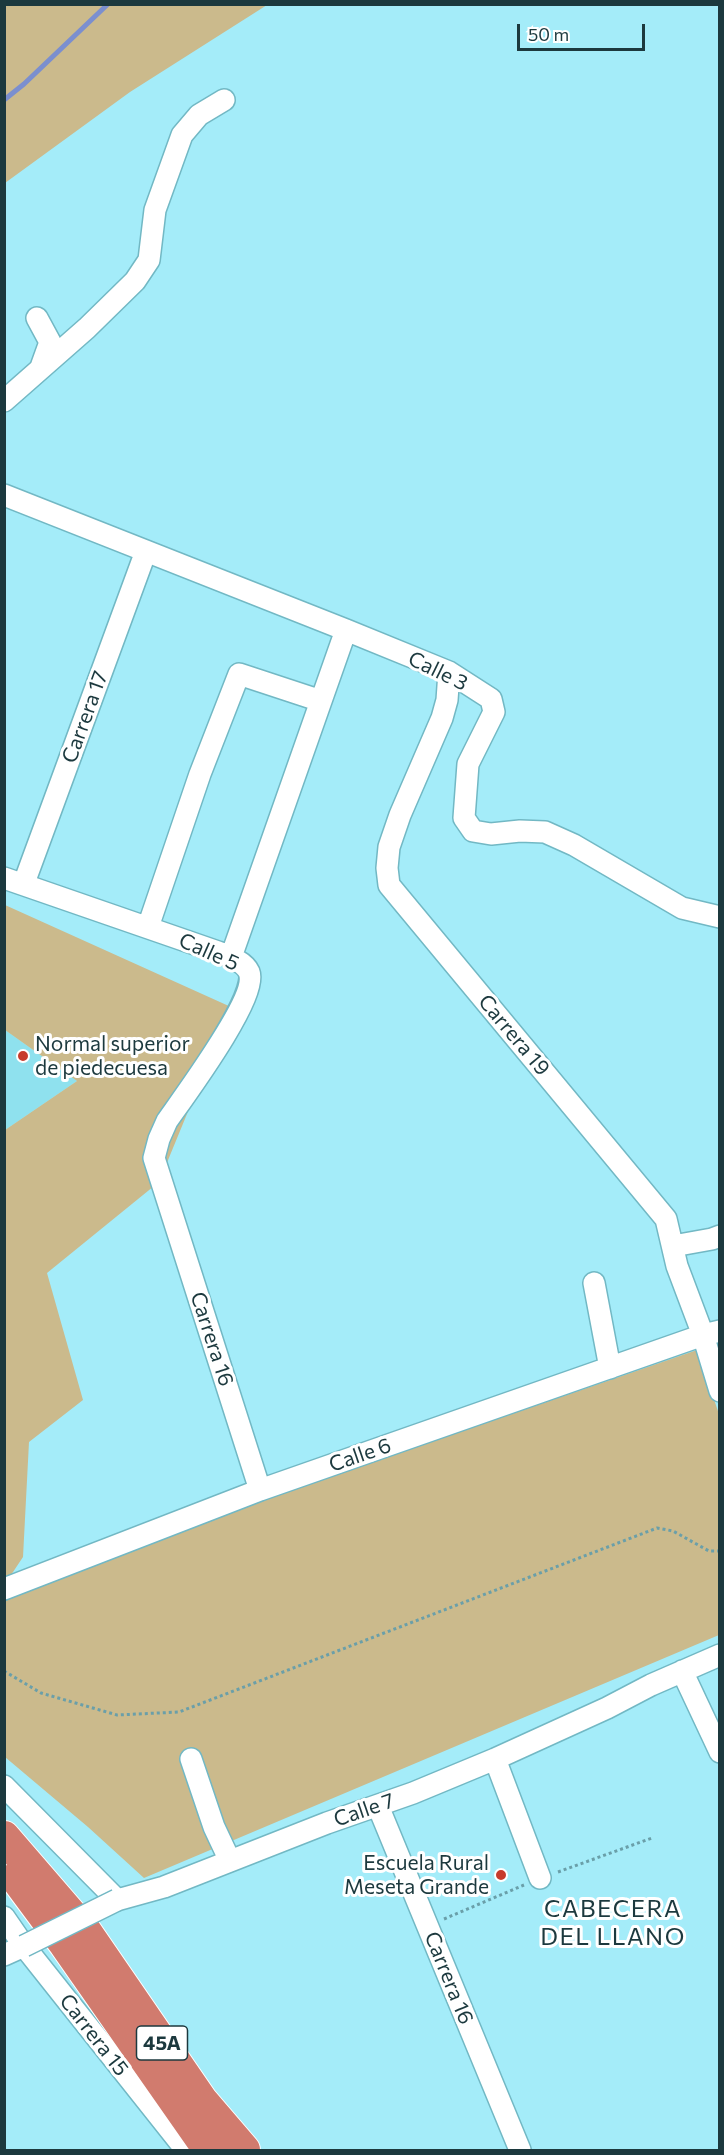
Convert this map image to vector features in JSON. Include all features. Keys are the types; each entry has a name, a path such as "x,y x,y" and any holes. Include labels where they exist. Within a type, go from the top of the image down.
{"highway":[{"name":"45A","path":"4,1837 86,1932 202,2100 244,2151"},
{"name":"45A","path":"4,1862 65,1944 209,2151"}],"street":[{"path":"4,401 40,371 135,281 148,260 155,210 182,135 198,115 224,100"},
{"path":"37,318 50,342 40,371"},
{"name":"Calle 3","path":"4,495 449,672 491,699 494,712 468,764 464,818 473,831 491,834 520,831 545,832 574,845 682,908 720,917"},
{"name":"Carrera 17","path":"14,880 146,551"},
{"path":"231,957 346,630"},
{"name":"Carrera 19","path":"449,672 447,700 442,718 400,815 389,847 387,868 389,885 666,1220 677,1266 711,1333 720,1391"},
{"path":"148,927 201,774 239,674 321,701"},
{"name":"Calle 5","path":"14,880 231,957 249,970 248,992 238,1012 167,1121 159,1139 154,1158 163,1188"},
{"name":"Carrera 16","path":"163,1188 260,1490"},
{"path":"673,1246 720,1236"},
{"path":"594,1283 610,1368"},
{"name":"Calle 6","path":"4,1589 260,1490 711,1333"},
{"name":"Calle 7","path":"4,1955 117,1900 164,1887 327,1822 378,1806 495,1759 720,1655"},
{"path":"682,1671 720,1752"},
{"path":"191,1759 214,1827 230,1861"},
{"path":"495,1759 540,1878"},
{"path":"4,1786 117,1900"},
{"name":"Carrera 16","path":"378,1806 520,2151"},
{"name":"Carrera 15","path":"4,1917 175,2148"}],"path":[{"path":"4,1671 41,1693 117,1715 179,1712 657,1528 673,1531 709,1551 720,1551"},
{"path":"428,1926 468,1909"}],"shaded area":[{"path":"5,4 267,5 130,92 5,183"},
{"path":"5,905 231,1007 159,1182 47,1273 83,1400 29,1442 23,1557 5,1584 5,1130 77,1081 5,1030"},
{"name":"Normal superior de piedecuesa","path":"5,1030 77,1081 5,1130"},
{"path":"697,1350 719,1414 719,1635 144,1878 5,1757 4,1589"}],"waterway":[{"path":"4,100 24,84 108,4"}],"place":[{"name":"Normal superior de piedecuesa","path":"23,1056"},
{"name":"Escuela Rural Meseta Grande","path":"501,1875"}],"district":[{"name":"CABECERA DEL LLANO","path":"613,1923"}]}
